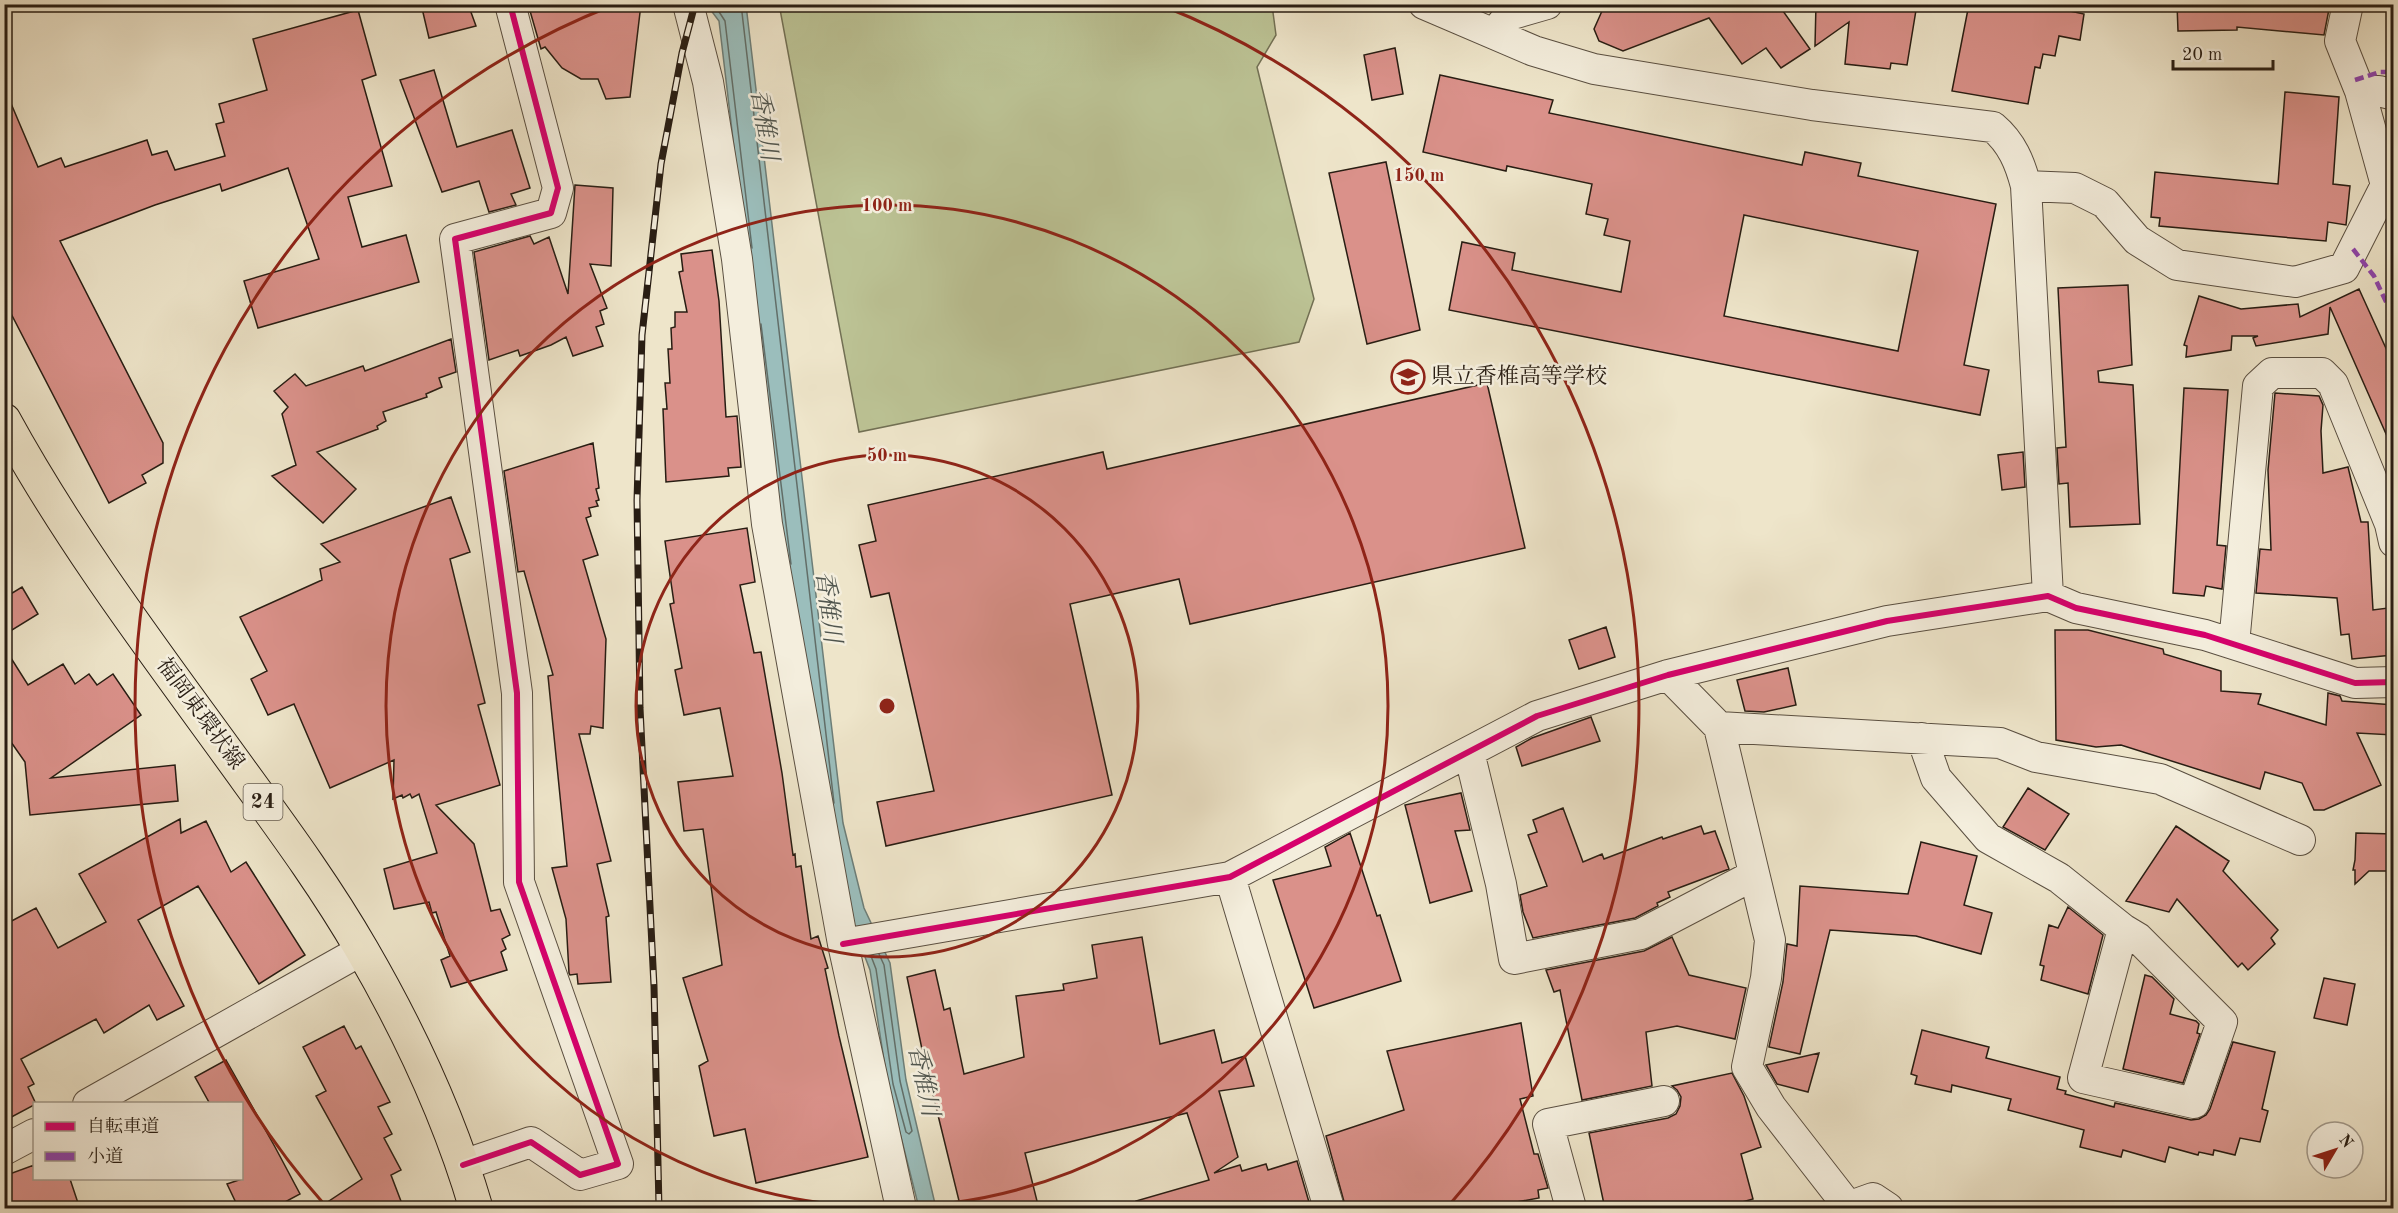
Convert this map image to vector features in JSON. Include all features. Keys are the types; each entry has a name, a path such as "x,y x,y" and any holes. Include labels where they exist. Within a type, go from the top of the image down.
{"main road":[{"name":"福岡東環状線","path":"4,420 33,473 81,549 305,861 362,950 410,1038 463,1165 476,1209"}],"street":[{"path":"463,1165 531,1142 580,1176 618,1164 519,882 517,693 455,239 551,213 558,188 510,4"},
{"path":"687,4 708,82 736,259 767,524 843,944 902,1209"},
{"path":"1424,4 1534,51 1594,69 1812,105 1993,127 2007,139 2026,186 2048,596"},
{"path":"1494,34 1509,15 1547,4"},
{"path":"2026,186 2075,188 2104,203 2137,240 2176,265 2295,282 2344,268 2386,184 2360,92 2340,41 2348,4"},
{"path":"2360,92 2379,91 2394,95"},
{"path":"2234,644 2258,386 2272,373 2322,373 2333,384 2390,524 2394,542"},
{"path":"843,944 1230,877 1537,716 1668,675 1887,621 2048,596 2076,608 2205,635 2355,683 2394,682"},
{"path":"1668,675 1719,727 1770,940 1766,978 1747,1067 1771,1107 1847,1207 1873,1198 1888,1209"},
{"path":"1719,727 2000,743 2037,757 2160,779 2300,840"},
{"path":"1922,738 1936,778 1988,838 2059,878 2123,929 2138,938 2222,1022 2194,1103 2083,1078 2123,929"},
{"path":"1469,752 1501,884 1514,959 1641,934 1754,875"},
{"path":"1230,877 1329,1209"},
{"path":"92,1102 362,950"},
{"path":"1570,1209 1548,1124 1664,1101"},
{"path":"4,1150 33,1135"}],"green space":[{"path":"779,4 1272,5 1276,35 1257,67 1314,299 1299,342 859,432"}],"water":[{"path":"707,5 746,5 843,823 864,908 890,963 906,1080 936,1208 919,1208 888,1086 870,970 847,910 776,503 719,21"}],"building":[{"path":"421,4 468,4 476,26 429,38"},
{"path":"528,4 641,4 630,97 606,99 598,79 581,79 562,68 545,47 541,49"},
{"path":"1621,4 1778,4 1810,49 1781,68 1766,48 1742,64 1709,18 1623,51 1599,41 1594,29 1602,11"},
{"path":"1816,4 1917,4 1907,65 1891,63 1890,69 1845,64 1849,22 1815,46"},
{"path":"1969,4 2037,4 2084,14 2080,40 2059,36 2055,56 2043,54 2040,68 2035,67 2028,104 1952,91"},
{"path":"2177,4 2330,4 2324,35 2237,27 2237,30 2178,31"},
{"path":"358,10 376,75 362,80 392,186 348,197 362,247 406,235 419,282 258,328 244,281 319,259 288,168 222,191 220,184 155,205 60,241 163,443 163,463 142,475 146,483 109,503 4,300 4,87 38,167 61,158 65,167 147,140 152,155 167,151 175,170 225,156 216,124 224,122 219,104 267,90 253,39"},
{"path":"1395,48 1403,94 1372,100 1364,55"},
{"path":"434,70 457,147 512,130 530,188 511,194 516,205 489,212 479,181 442,192 400,80"},
{"path":"1440,75 1553,100 1549,113 1802,165 1805,152 1861,163 1858,176 1996,204 1964,365 1989,370 1980,415 1449,310 1462,242 1515,253 1512,270 1621,292 1630,241 1604,235 1608,219 1586,214 1592,184 1507,166 1506,171 1423,152","holes":["1744,215 1918,251 1898,351 1724,316"]},
{"path":"2285,92 2339,97 2333,184 2350,186 2346,225 2328,222 2326,241 2159,226 2160,218 2151,217 2155,172 2278,184"},
{"path":"1386,162 1420,330 1367,344 1329,173"},
{"path":"575,185 613,188 611,266 590,264 607,308 600,311 604,324 596,327 603,346 573,356 566,337 520,356 518,350 489,360 474,252 530,236 534,244 549,237 568,294"},
{"path":"712,250 719,301 726,417 737,416 741,467 728,468 729,476 666,482 663,409 667,409 665,383 670,383 668,349 672,349 671,328 675,327 675,312 687,312 679,272 683,271 681,254"},
{"path":"2128,285 2132,365 2098,371 2099,382 2133,385 2140,524 2070,527 2068,483 2059,484 2057,448 2066,447 2058,288"},
{"path":"2359,289 2394,366 2394,452 2330,307 2328,334 2256,346 2253,338 2258,336 2232,336 2231,350 2186,357 2187,346 2184,345 2199,296 2241,309 2298,304 2300,317"},
{"path":"451,339 456,372 439,378 442,387 426,394 427,397 383,412 386,421 377,426 378,429 317,452 356,489 323,523 272,476 296,465 282,414 288,407 274,391 295,374 306,386 363,366 365,371"},
{"path":"1487,383 1525,548 1190,624 1179,579 1070,604 1112,795 886,846 877,802 934,791 889,593 871,597 859,545 876,541 868,505 1103,452 1107,469"},
{"path":"2184,388 2228,390 2217,545 2226,546 2222,589 2206,586 2204,596 2173,593"},
{"path":"2275,393 2319,396 2323,405 2321,431 2323,473 2348,467 2361,522 2368,522 2373,610 2388,608 2393,655 2352,659 2349,634 2341,635 2337,598 2256,593 2260,549 2271,550 2268,470"},
{"path":"593,443 599,488 596,489 599,500 596,501 598,506 589,508 591,516 586,518 598,555 583,560 606,639 603,728 591,726 590,734 579,734 611,861 597,864 609,916 606,917 611,982 578,984 577,974 570,975 569,973 566,919 552,868 567,866 548,676 553,675 524,571 518,572 504,471"},
{"path":"2023,452 2025,487 2002,490 1998,455"},
{"path":"451,497 470,552 450,559 485,703 478,705 500,785 436,805 474,844 491,911 500,909 510,935 502,939 506,949 501,952 507,970 451,987 441,960 450,956 436,912 432,913 429,902 394,909 384,869 437,853 419,794 412,798 410,794 403,798 402,795 393,799 394,760 330,788 294,704 268,715 251,679 267,671 240,617 322,580 320,569 340,562 321,544"},
{"path":"747,528 755,582 740,585 754,653 761,652 782,773 793,855 795,854 796,867 801,866 811,939 818,936 828,968 825,969 839,1036 868,1157 756,1183 745,1129 714,1136 699,1066 708,1061 683,978 722,965 703,829 684,831 678,782 733,776 720,708 684,715 675,670 682,668 670,604 674,603 665,541"},
{"path":"22,587 38,614 4,635 4,598"},
{"path":"1606,627 1615,657 1579,669 1569,640"},
{"path":"2055,630 2088,630 2163,649 2164,654 2221,671 2221,691 2261,694 2258,704 2326,725 2328,693 2340,696 2342,701 2394,705 2394,735 2357,733 2381,785 2324,810 2314,810 2302,783 2265,772 2260,789 2121,745 2096,747 2056,740"},
{"path":"4,647 28,685 63,664 75,684 89,674 97,685 113,674 141,715 51,778 175,765 178,801 30,815 25,762 4,732"},
{"path":"1788,668 1796,705 1764,712 1745,711 1737,680"},
{"path":"1591,717 1600,741 1522,766 1516,747 1532,738"},
{"path":"2028,788 2069,814 2045,850 2003,827"},
{"path":"1461,793 1470,830 1455,831 1472,891 1430,903 1405,805"},
{"path":"1563,808 1583,862 1602,854 1604,859 1662,837 1663,839 1701,826 1704,834 1715,831 1729,869 1668,892 1670,897 1635,918 1533,938 1523,912 1520,895 1547,886 1528,835 1537,832 1533,820"},
{"path":"180,819 181,833 206,821 231,872 246,862 305,955 259,984 198,886 138,920 184,1006 157,1020 149,1005 104,1033 96,1019 21,1059 34,1084 28,1087 35,1102 33,1106 4,1121 4,925 36,908 58,948 106,922 79,874"},
{"path":"2176,826 2229,861 2223,871 2278,930 2271,938 2275,944 2248,970 2242,963 2238,967 2177,899 2169,912 2126,901"},
{"path":"1350,833 1401,981 1314,1008 1273,880 1331,866 1325,847"},
{"path":"2356,833 2394,834 2394,871 2369,871 2355,884 2355,870 2353,870"},
{"path":"1921,842 1977,856 1964,905 1992,913 1981,954 1916,936 1830,930 1800,1054 1769,1047 1783,982 1787,944 1797,946 1800,886 1908,894"},
{"path":"2068,907 2103,935 2088,994 2041,980 2044,966 2040,965 2049,925 2058,928"},
{"path":"1142,937 1160,1044 1214,1030 1222,1063 1245,1056 1254,1086 1219,1091 1238,1157 1214,1173 1240,1165 1242,1171 1266,1164 1268,1170 1297,1161 1311,1209 1137,1209 1136,1201 1209,1180 1187,1113 1025,1153 1039,1209 961,1209 923,1054 907,977 935,970 944,1010 950,1008 964,1074 1024,1057 1016,996 1064,990 1063,984 1097,978 1092,945"},
{"path":"1672,937 1689,975 1746,988 1735,1039 1677,1026 1646,1032 1652,1086 1582,1100 1560,990 1554,992 1546,970 1644,951"},
{"path":"2145,975 2152,977 2174,999 2170,1014 2196,1021 2199,1024 2197,1033 2200,1034 2183,1083 2123,1069"},
{"path":"2324,978 2355,984 2347,1025 2314,1018"},
{"path":"1521,1023 1533,1096 1520,1099 1534,1154 1538,1154 1548,1188 1538,1190 1539,1198 1478,1209 1346,1209 1326,1136 1404,1110 1387,1051"},
{"path":"344,1026 356,1049 361,1046 390,1102 378,1107 392,1134 384,1138 401,1170 391,1175 404,1209 317,1209 362,1179 316,1096 326,1091 303,1047"},
{"path":"1922,1030 1989,1047 1986,1058 2060,1077 2057,1089 2066,1091 2065,1094 2114,1107 2115,1103 2191,1120 2206,1115 2210,1109 2233,1042 2275,1052 2262,1109 2268,1111 2260,1142 2240,1138 2235,1155 2214,1150 2213,1155 2199,1152 2198,1155 2169,1147 2165,1162 2123,1150 2121,1157 2080,1147 2084,1130 2008,1110 2011,1099 1952,1085 1951,1092 1915,1084 1917,1076 1911,1074"},
{"path":"1819,1053 1808,1092 1777,1084 1766,1065"},
{"path":"226,1060 300,1194 272,1209 239,1209 227,1184 243,1180 243,1102 209,1102 195,1077"},
{"path":"1732,1073 1744,1096 1761,1147 1741,1154 1753,1199 1717,1209 1605,1209 1589,1133 1668,1118 1676,1114 1680,1106 1681,1097 1672,1086"},
{"path":"33,1165 33,1180 70,1180 80,1209 4,1209 4,1176"}],"railway":[{"path":"659,1208 654,986 640,708 637,500 642,335 661,164 682,53 695,4"}],"marked path":[{"path":"2355,80 2380,72 2394,72"},
{"path":"2353,249 2374,276 2394,319"}],"cycle path":[{"path":"463,1165 531,1142 580,1175 618,1164 519,882 517,693 455,239 551,213 558,188 510,4"},
{"path":"843,944 1230,877 1537,716 1668,675 1887,621 2048,596 2076,608 2205,635 2355,683 2394,682"}],"place":[{"name":"県立香椎高等学校","path":"1408,377"}],"water label":[{"name":"香椎川","path":"763,125"},
{"name":"香椎川","path":"827,607"},
{"name":"香椎川","path":"922,1081"}]}
